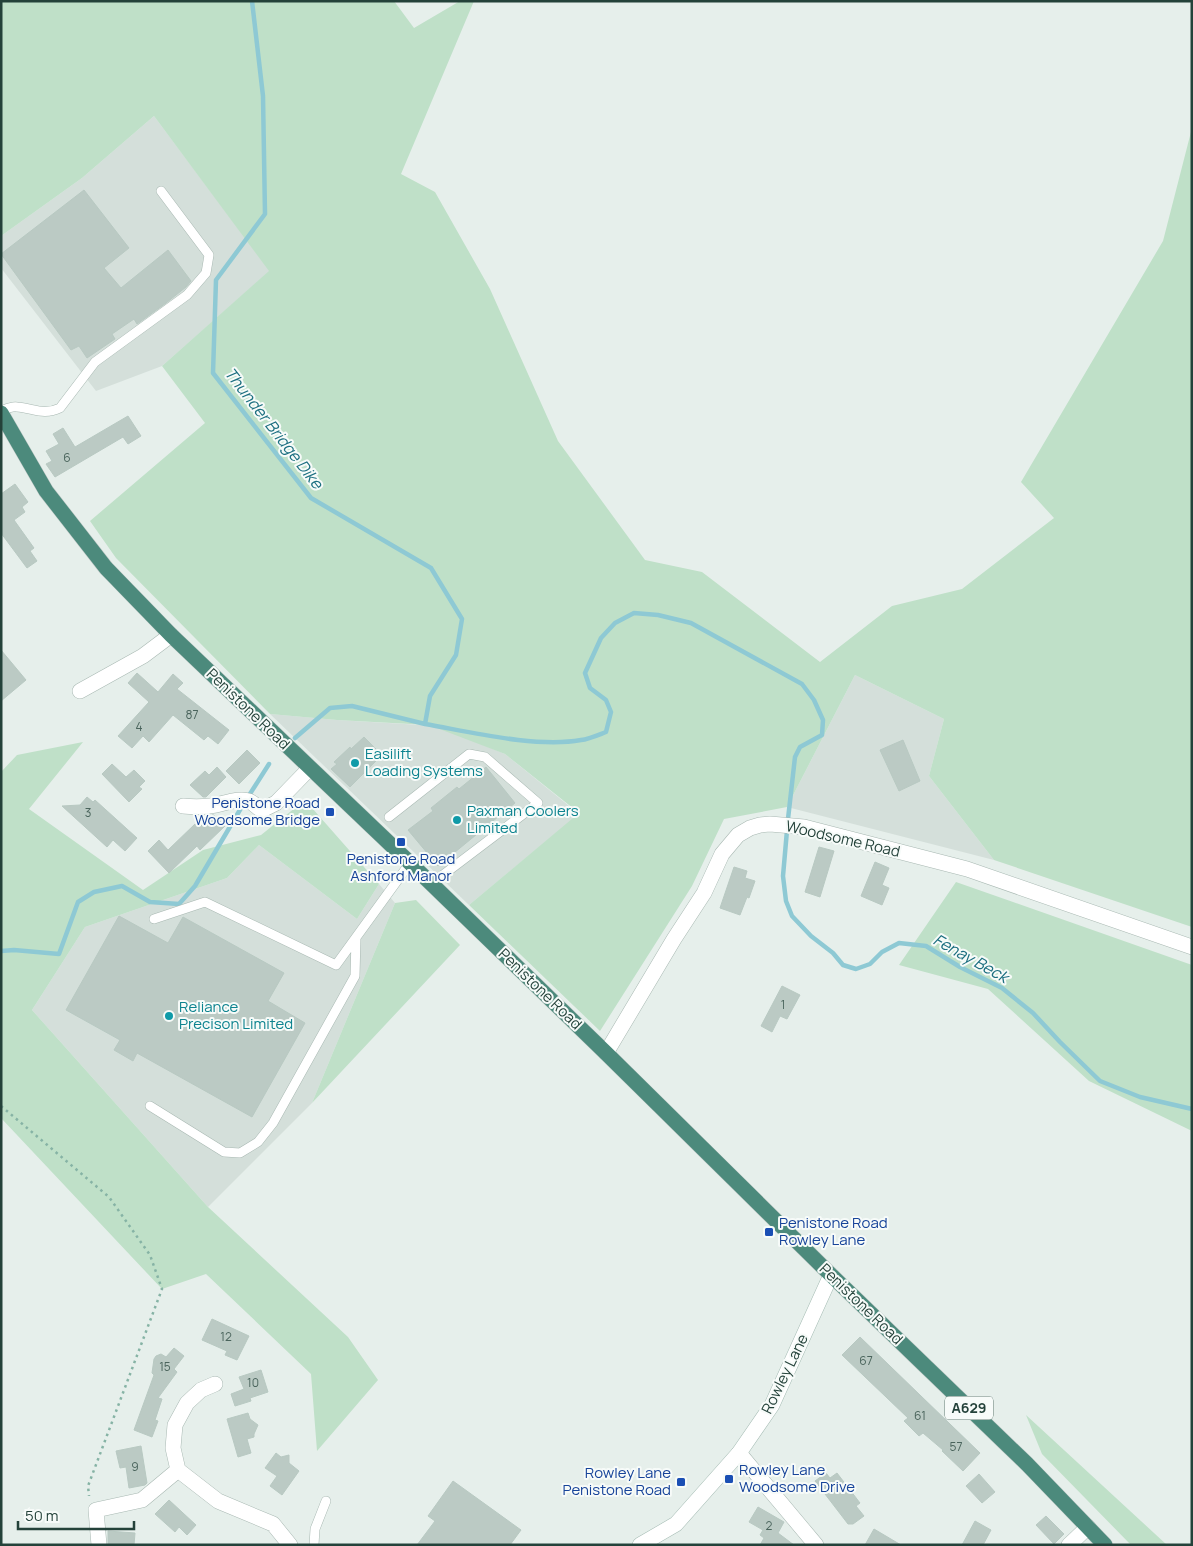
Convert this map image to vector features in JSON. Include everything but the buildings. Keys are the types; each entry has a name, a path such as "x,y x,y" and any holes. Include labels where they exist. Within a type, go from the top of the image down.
{"highway":[{"name":"Penistone Road","path":"1,412 46,491 106,568 171,635 606,1053 831,1276 1027,1464 1105,1545"}],"street":[{"path":"80,691 143,656 171,635"},
{"path":"183,806 211,806 246,801 262,810 276,803 309,769"},
{"name":"Woodsome Road","path":"606,1053 674,939 704,893 722,854 738,835 760,824 804,827 967,869 1192,947"},
{"name":"Rowley Lane","path":"640,1545 676,1524 740,1453 772,1405 831,1276"},
{"path":"215,1384 201,1390 187,1403 175,1425 173,1448 178,1470 218,1501 273,1524 290,1545"},
{"path":"740,1453 816,1545"},
{"path":"99,1545 96,1510 142,1500 178,1470"},
{"path":"1070,1545 1088,1527"}],"lane":[{"path":"1,412 14,406 42,412 52,412 60,408 95,362 187,295 206,273 209,255 161,191"},
{"path":"390,817 469,754 485,757 538,803 431,884"},
{"path":"154,919 205,902 336,965 410,863"},
{"path":"150,1106 224,1152 240,1153 258,1142 273,1123 355,976 356,938"},
{"path":"314,1545 315,1529 326,1500"}],"path":[{"path":"1,1106 109,1197 150,1255 162,1289 88,1486 89,1503"}],"shaded area":[{"path":"154,116 270,271 162,366 96,391 1,268 1,236 82,178"},
{"path":"855,675 944,719 929,776 994,860 787,807"},
{"path":"270,714 438,726 505,754 579,814 469,905"},
{"path":"259,845 357,919 379,884 395,903 312,1103 208,1207 32,1010 85,927 227,878"}],"green space":[{"path":"1,1 394,1 414,28 460,1 474,1 401,174 435,192 490,289 558,441 645,560 702,572 820,662 892,606 962,589 1054,518 1021,482 1163,241 1192,128 1192,927 994,860 929,776 944,719 855,675 787,807 724,819 692,886 600,1031 469,905 579,813 505,754 429,725 270,714 116,558 90,521 205,423 162,366 269,271 154,116 82,178 1,236"},
{"path":"83,742 29,809 143,890 203,850 261,835 305,800 379,884 357,919 259,845 227,878 85,927 32,1010 208,1207 348,1337 378,1380 317,1451 311,1374 206,1274 162,1289 1,1118 1,772 17,755"},
{"path":"956,882 1192,965 1192,1131 1089,1081 988,989 899,965"},
{"path":"416,900 460,945 312,1103 395,903"},
{"path":"1026,1415 1167,1545 1131,1545 1042,1454"}],"waterway":[{"name":"Thunder Bridge Dike","path":"252,1 263,96 265,214 216,280 213,373 311,498 431,568 462,619 456,655 430,696 425,724 524,741 563,742 597,736 606,732 611,712 606,700 590,688 585,673 601,638 615,623 634,613 658,615 691,623 802,684 814,700 823,720 822,735 800,747 795,757 783,876 786,901 792,916 811,936 833,953 843,965 856,969 870,964 882,952 899,943 926,946 960,967 1002,988 1033,1013 1100,1081 1140,1097 1192,1109"},
{"path":"295,738 330,708 352,706 425,724"},
{"path":"248,797 269,764"},
{"path":"1,951 14,950 59,954 78,902 94,892 122,886 150,902 179,904 195,886 244,803"}],"place":[{"name":"Easilift Loading Systems","path":"355,763"},
{"name":"Penistone Road Woodsome Bridge","path":"330,812"},
{"name":"Paxman Coolers Limited","path":"457,820"},
{"name":"Penistone Road Ashford Manor","path":"401,842"},
{"name":"Reliance Precison Limited","path":"169,1016"},
{"name":"Penistone Road Rowley Lane","path":"769,1232"},
{"name":"Rowley Lane Woodsome Drive","path":"729,1479"},
{"name":"Rowley Lane Penistone Road","path":"681,1482"}],"water label":[{"name":"Fenay Beck","path":"971,958"}]}
